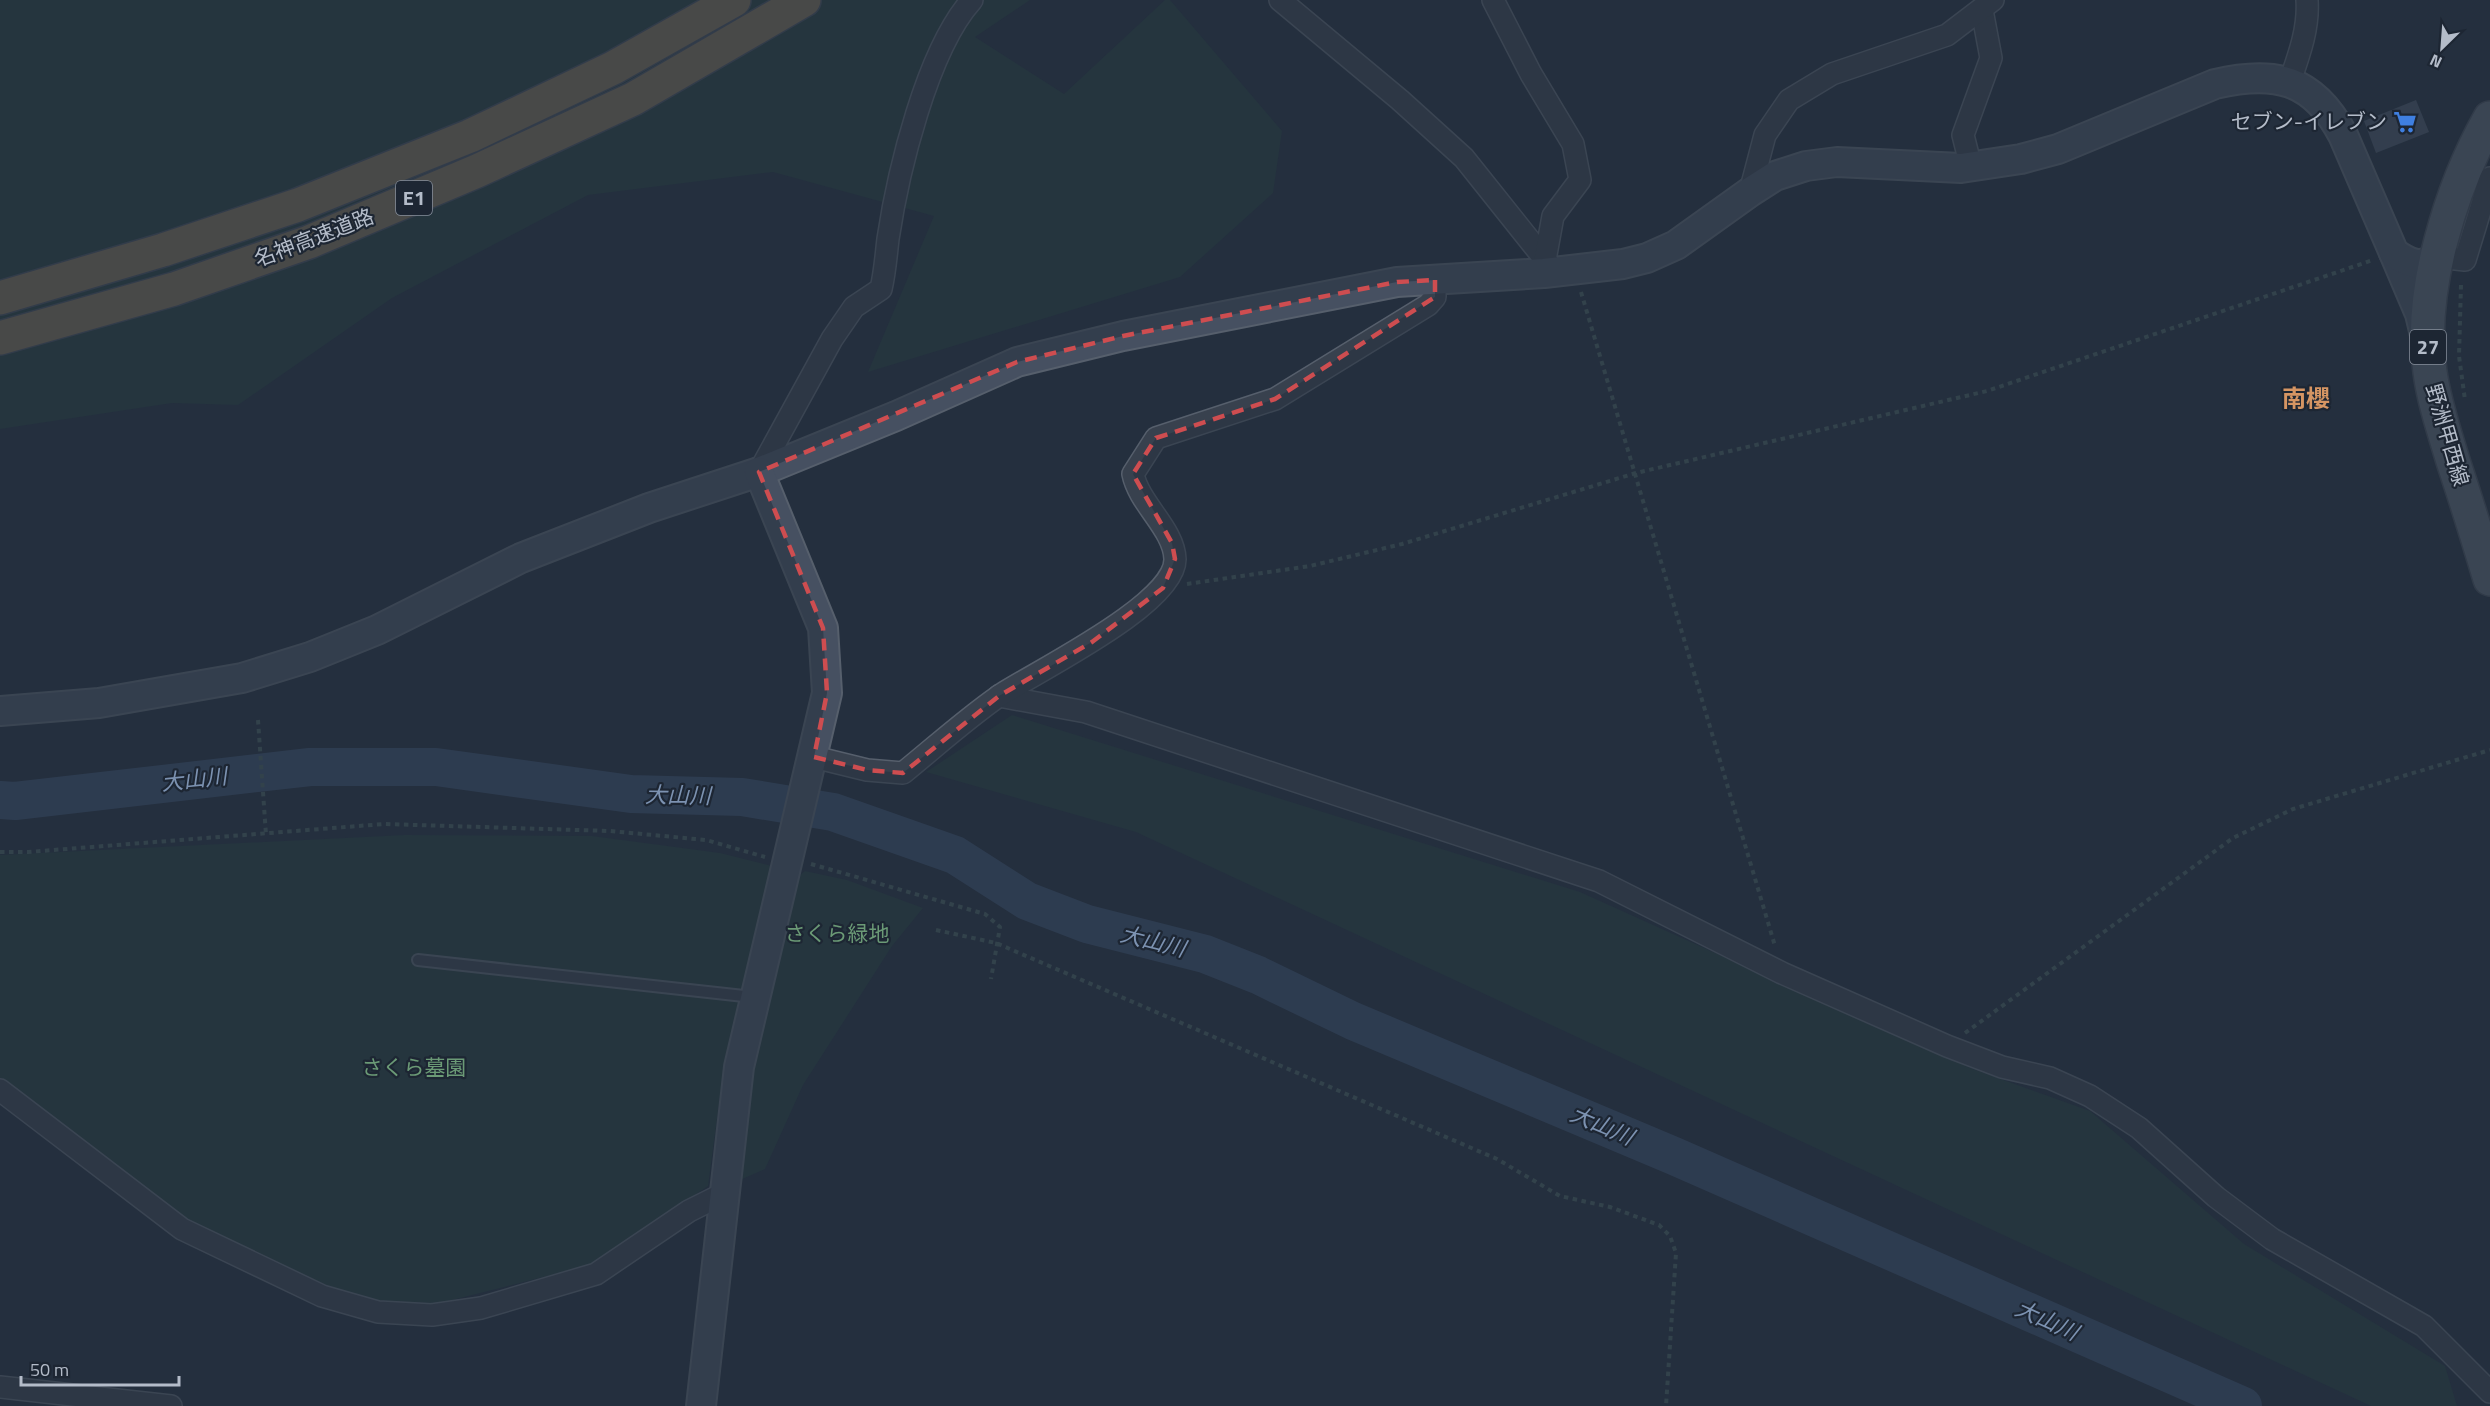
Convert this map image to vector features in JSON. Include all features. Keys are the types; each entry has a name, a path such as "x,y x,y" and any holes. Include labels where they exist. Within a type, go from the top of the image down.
{"highway":[{"name":"名神高速道路","path":"0,298 163,250 298,205 470,136 613,68 734,0"},
{"name":"名神高速道路","path":"0,338 174,290 309,242 477,171 633,99 804,0"}],"main road":[{"name":"野洲甲西線","path":"2490,117 2460,180 2447,215 2451,258 2428,346 2434,396 2490,579"}],"street":[{"path":"759,472 832,339 854,307 881,289 888,238 912,132 930,74 961,12 972,0"},
{"path":"1280,0 1400,100 1464,158 1558,268"},
{"path":"1494,0 1532,74 1573,144 1580,180 1553,216 1558,268"},
{"path":"2290,81 2304,34 2308,14 2307,0"},
{"path":"1749,192 1765,135 1789,100 1832,74 1947,35 1988,5"},
{"path":"1971,167 1963,135 1991,58 1988,5"},
{"path":"0,711 99,703 242,678 310,657 377,630 521,558 649,508 759,472 896,416 1017,362 1124,336 1397,282 1623,264 1647,258 1676,245 1775,176 1806,166 1837,162 1940,168 1971,167 2021,159 2058,149 2215,84 2256,76 2290,81 2321,102 2334,117 2420,314 2428,346"},
{"path":"2394,253 2408,262 2419,265 2451,258 2490,178"},
{"path":"813,760 867,770 903,773 999,696 1092,642 1163,588 1172,573 1175,559 1172,543 1135,486 1133,474 1156,438 1275,399 1428,305 1435,297 1435,280"},
{"path":"701,1406 739,1067 827,693 823,628 759,472"},
{"path":"999,696 1086,712 1599,881 1782,973 1947,1046 2002,1067 2050,1078 2090,1096 2139,1128 2216,1197 2272,1239 2424,1326 2490,1392"},
{"path":"0,1090 182,1229 322,1296 378,1312 432,1315 482,1308 596,1274 689,1211 725,1193"},
{"path":"0,1387 171,1406"}],"lane":[{"path":"418,960 756,997"}],"path":[{"path":"1163,588 1310,566 1402,544 1636,473 1987,391 2394,253"},
{"path":"2451,258 2461,283 2459,356 2468,410"},
{"path":"1558,268 1636,473 1782,973"},
{"path":"258,720 266,835"},
{"path":"1947,1046 2233,838 2293,809 2490,750"},
{"path":"0,852 384,825 610,831 706,840 766,857 791,853 985,914 1000,927 999,944 991,979"},
{"path":"936,930 999,944 1487,1154 1560,1196 1610,1206 1659,1226 1670,1236 1676,1253 1666,1406"}],"highlighted area":[{"path":"1435,280 1435,297 1275,399 1156,438 1133,474 1172,543 1175,559 1163,588 1092,642 999,696 903,773 867,770 814,757 827,693 823,628 759,472 1017,362 1123,336 1397,282"}],"green space":[{"path":"0,0 1030,0 975,37 1064,94 1165,0 1170,0 1282,131 1273,193 1180,277 868,372 934,216 773,172 588,195 392,298 238,405 172,403 0,429"},
{"path":"1012,715 1580,892 1970,1068 2090,1111 2244,1244 2445,1366 2457,1406 2371,1406 1136,832 926,772"},
{"name":"さくら墓園","path":"405,835 592,836 720,853 772,866 723,1074 708,1186 591,1265 440,1303 385,1302 333,1289 190,1221 0,1078 0,855"},
{"name":"さくら緑地","path":"805,871 847,880 923,908 892,946 803,1085 765,1169 740,1180 750,1069 795,879"}],"building":[{"path":"2416,100 2429,132 2376,153 2364,121"}],"waterway":[{"name":"大山川","path":"0,800 15,801 310,767 436,767 631,794 742,797 833,812 955,855 1027,901 1087,924 1205,954 1258,975 1353,1021 1674,1156 2243,1406"}],"place":[{"name":"セブン-イレブン","path":"2405,122"}],"district":[{"name":"南櫻","path":"2306,399"}]}
